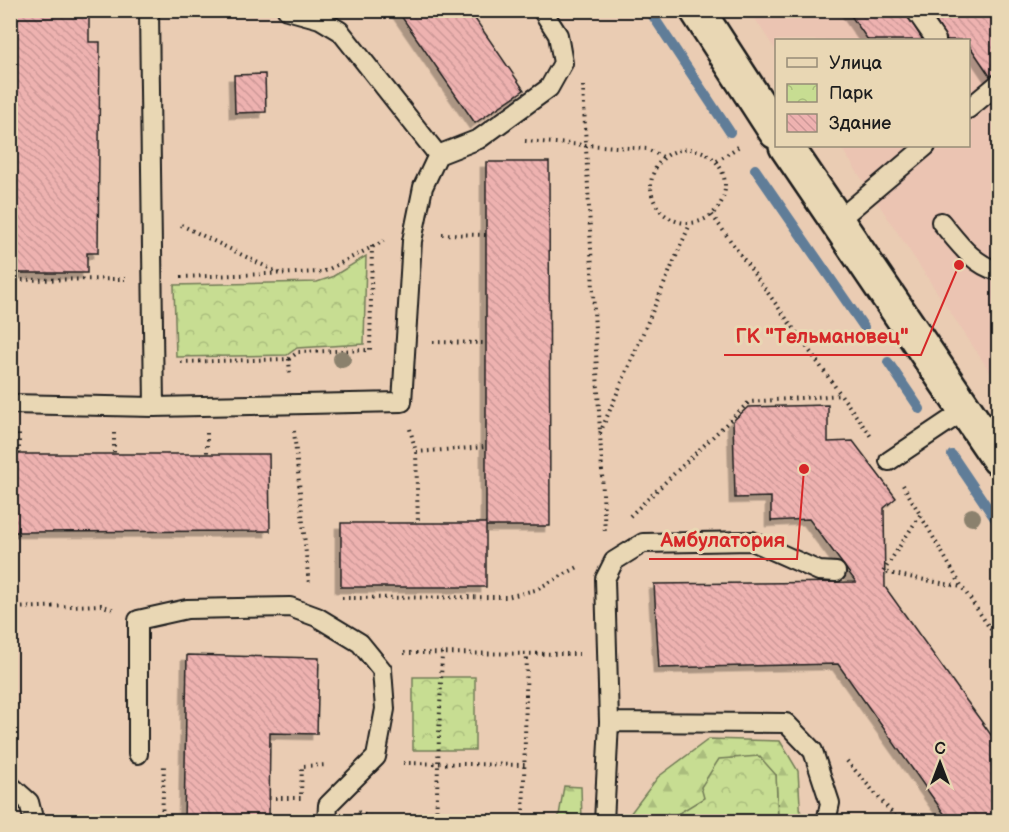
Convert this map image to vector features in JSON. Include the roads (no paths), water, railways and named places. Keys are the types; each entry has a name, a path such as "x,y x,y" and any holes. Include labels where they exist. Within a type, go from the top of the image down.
{"street":[{"path":"698,10 763,136"},
{"path":"787,147 999,458"}],"lane":[{"path":"149,10 154,408"},
{"path":"287,10 320,19 340,30 438,155"},
{"path":"10,404 154,408 402,402 413,237 423,187 438,155 479,139 549,88 563,63 558,36 542,10"},
{"path":"915,10 935,39"},
{"path":"972,99 999,84"},
{"path":"836,222 925,147"},
{"path":"941,222 966,252 990,269 999,272"},
{"path":"889,461 965,410"},
{"path":"604,822 609,722 605,579 614,561 643,543 752,541 819,571 836,572"},
{"path":"138,754 138,620 187,609 290,607 317,616 360,643 382,670 385,709 376,757 328,805 327,822"},
{"path":"609,722 786,723 813,751 830,803 826,822"},
{"path":"10,785 29,802 34,822"}],"waterway":[{"path":"649,10 730,132"},
{"path":"755,169 864,327"},
{"path":"888,362 920,409"},
{"path":"952,455 998,523"}],"place":[{"name":"ГК \"Тельмановец\"","path":"959,265"},
{"name":"Амбулатория","path":"804,469"}]}
